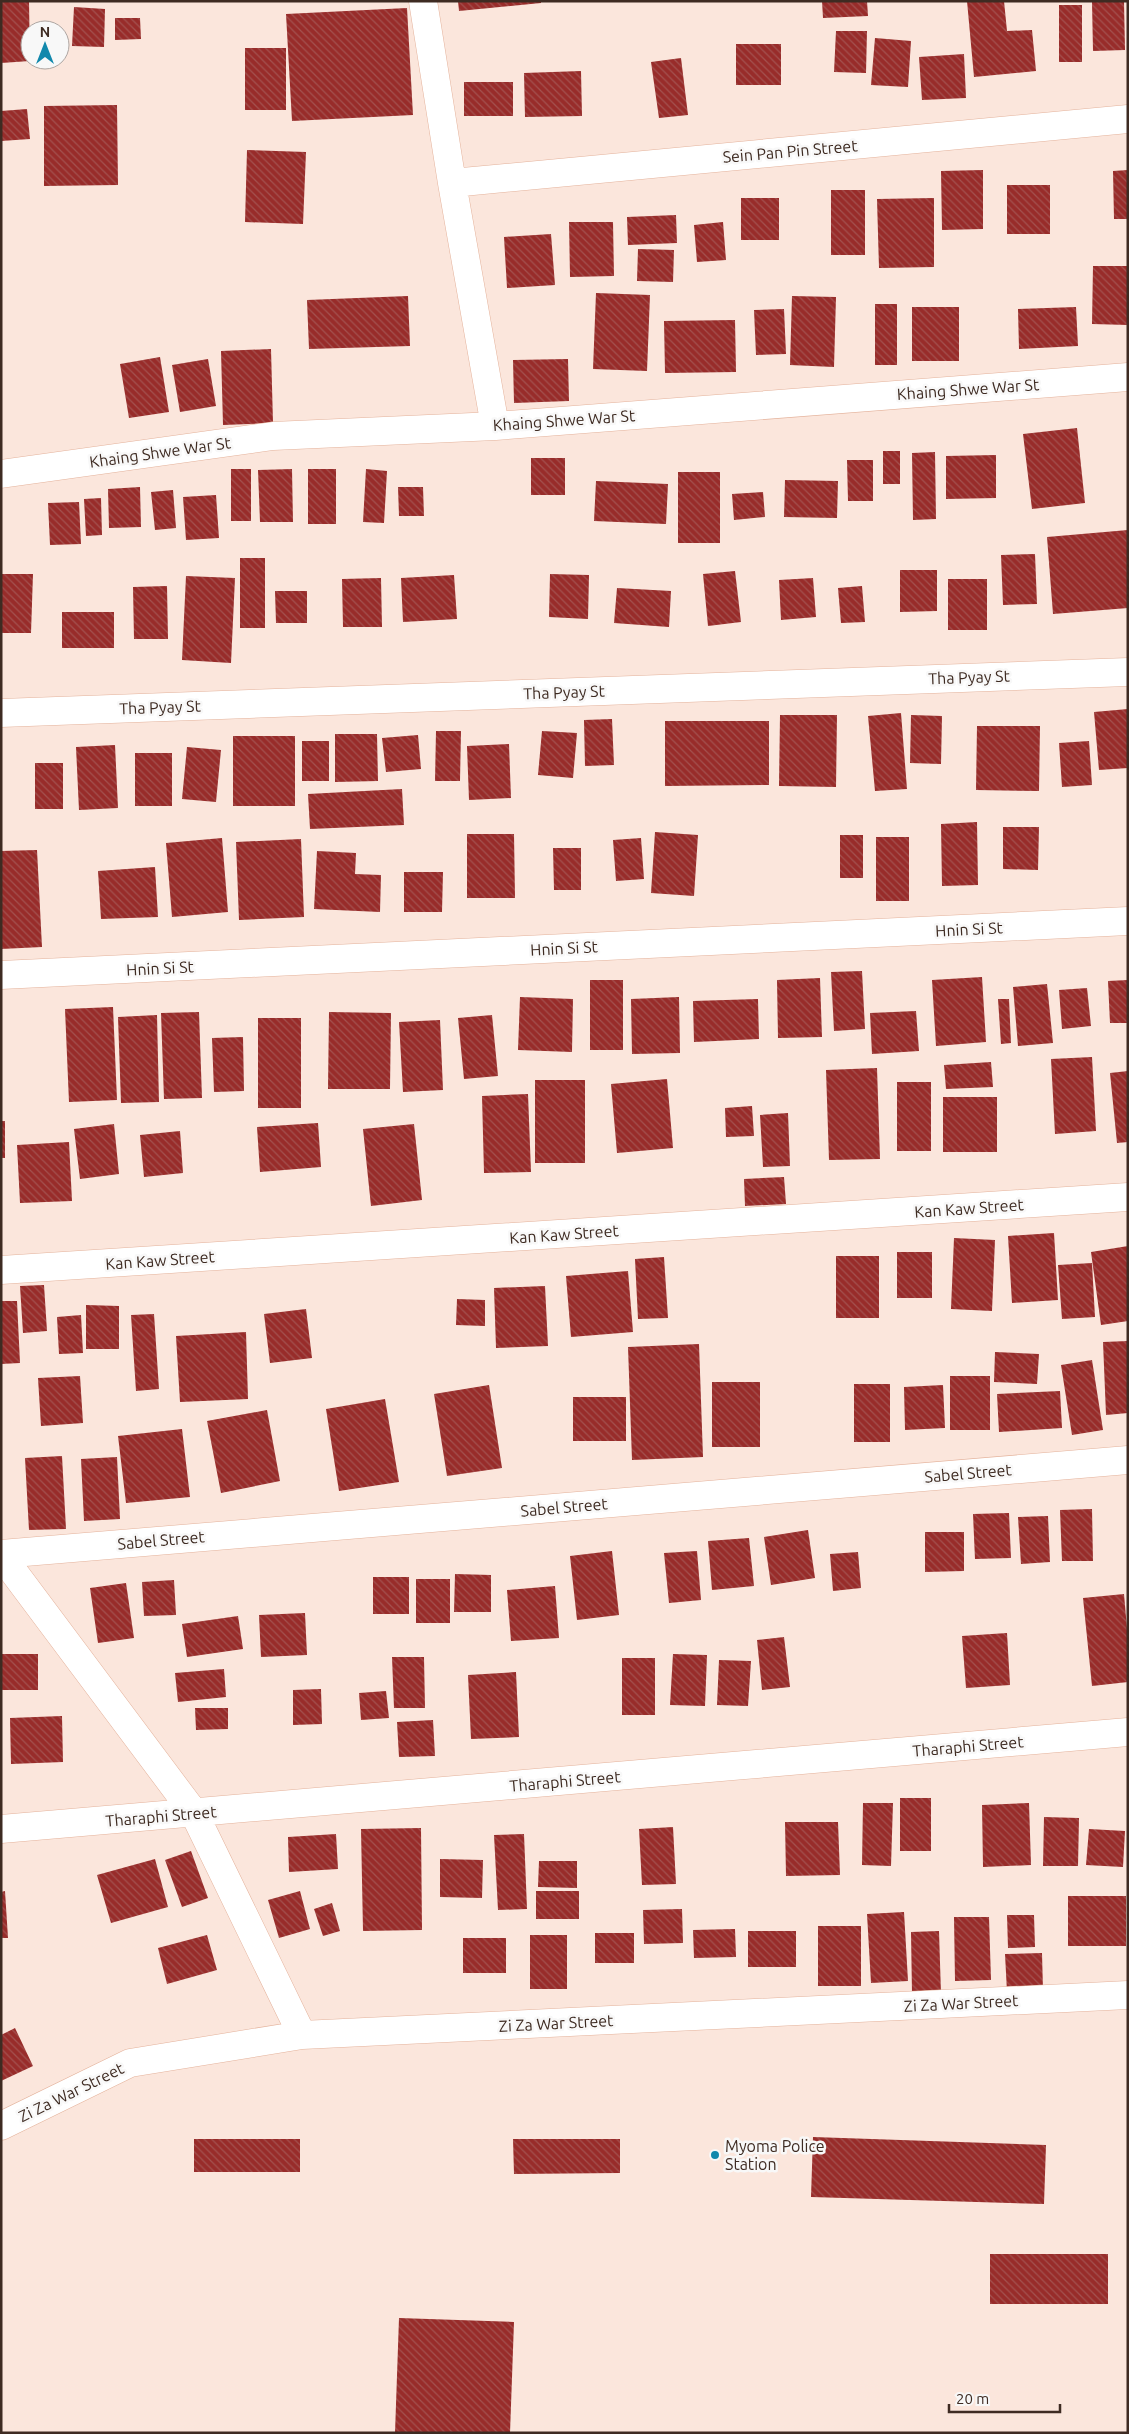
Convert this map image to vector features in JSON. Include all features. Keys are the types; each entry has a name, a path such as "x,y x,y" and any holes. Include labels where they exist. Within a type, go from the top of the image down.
{"street":[{"path":"423,1 452,183 495,426"},
{"name":"Sein Pan Pin Street","path":"452,183 1128,119"},
{"name":"Khaing Shwe War St","path":"1,474 273,436 495,426 1128,377"},
{"name":"Tha Pyay St","path":"1,713 1128,672"},
{"name":"Hnin Si St","path":"1,975 1128,922"},
{"name":"Kan Kaw Street","path":"1,1270 1128,1198"},
{"name":"Sabel Street","path":"1,1555 1128,1460"},
{"path":"1,1555 194,1813 302,2035"},
{"name":"Tharaphi Street","path":"1,1829 1128,1732"},
{"name":"Zi Za War Street","path":"1,2126 130,2063 302,2035 1128,1995"}],"building":[{"path":"1,1 29,1 29,20 20,20 20,62 1,63"},
{"path":"458,1 541,1 541,3 459,11"},
{"path":"822,1 867,1 868,16 823,18"},
{"path":"967,1 1004,1 1007,31 1032,30 1036,71 974,77"},
{"path":"1092,2 1124,2 1125,50 1093,51"},
{"path":"1059,5 1082,5 1082,62 1059,62"},
{"path":"74,7 105,9 104,47 72,46"},
{"path":"407,8 413,115 292,121 286,14"},
{"path":"115,18 140,18 141,39 115,40"},
{"path":"836,31 867,31 866,73 834,72"},
{"path":"875,38 911,41 908,87 871,85"},
{"path":"736,44 781,44 781,85 736,85"},
{"path":"245,48 286,48 286,110 245,110"},
{"path":"964,54 966,98 922,100 919,57"},
{"path":"681,58 688,115 659,118 651,62"},
{"path":"581,71 582,116 525,117 524,73"},
{"path":"464,82 513,82 513,116 464,116"},
{"path":"117,105 118,185 44,186 44,106"},
{"path":"27,109 30,139 1,141 1,111"},
{"path":"247,150 306,152 303,224 245,222"},
{"path":"983,170 983,229 942,230 941,171"},
{"path":"1128,170 1128,219 1114,219 1113,171"},
{"path":"1007,185 1050,185 1050,234 1007,234"},
{"path":"831,190 865,190 865,255 831,255"},
{"path":"741,198 779,198 779,240 741,240"},
{"path":"934,198 934,267 879,268 877,199"},
{"path":"676,215 677,243 628,245 627,217"},
{"path":"569,222 613,222 614,276 570,277"},
{"path":"723,222 726,260 697,262 694,225"},
{"path":"551,234 555,285 507,288 504,237"},
{"path":"638,249 674,250 673,282 637,281"},
{"path":"1093,266 1128,266 1128,325 1092,324"},
{"path":"596,293 650,295 647,371 593,369"},
{"path":"408,296 410,346 309,349 307,300"},
{"path":"792,296 836,297 834,367 790,365"},
{"path":"875,304 897,304 897,365 875,365"},
{"path":"912,307 959,307 959,361 912,361"},
{"path":"1076,307 1078,346 1019,349 1018,309"},
{"path":"784,309 786,354 756,355 754,310"},
{"path":"735,320 736,372 665,373 664,321"},
{"path":"271,349 273,423 223,425 221,351"},
{"path":"160,357 169,412 129,418 120,364"},
{"path":"208,359 216,406 180,412 172,365"},
{"path":"568,359 569,401 514,403 513,360"},
{"path":"1077,428 1085,503 1032,509 1023,434"},
{"path":"883,451 900,451 900,484 883,484"},
{"path":"935,452 936,519 913,520 912,453"},
{"path":"996,455 996,498 946,499 946,456"},
{"path":"531,458 565,458 565,495 531,495"},
{"path":"847,460 873,460 873,501 848,501"},
{"path":"231,469 251,469 251,521 231,521"},
{"path":"292,469 293,522 260,522 258,470"},
{"path":"308,469 336,469 336,524 308,524"},
{"path":"366,469 387,471 384,523 363,522"},
{"path":"678,472 720,472 720,543 678,543"},
{"path":"785,480 838,481 837,518 784,517"},
{"path":"596,481 668,484 666,524 594,521"},
{"path":"140,487 141,527 109,528 108,489"},
{"path":"398,487 423,487 424,516 399,516"},
{"path":"173,490 176,528 155,530 151,492"},
{"path":"763,492 765,517 734,520 732,494"},
{"path":"216,495 219,538 186,540 183,497"},
{"path":"101,498 102,535 86,536 84,499"},
{"path":"79,502 81,544 50,545 48,503"},
{"path":"1128,530 1128,608 1053,614 1047,537"},
{"path":"1035,554 1037,604 1003,605 1001,555"},
{"path":"240,558 265,558 265,628 240,628"},
{"path":"900,570 937,570 937,611 900,612"},
{"path":"735,571 741,622 708,626 703,574"},
{"path":"1,574 33,574 31,633 1,633"},
{"path":"550,574 589,575 588,619 549,617"},
{"path":"454,575 457,619 403,622 401,578"},
{"path":"186,576 235,578 231,663 182,660"},
{"path":"381,578 382,627 343,627 342,579"},
{"path":"813,578 816,617 781,620 779,580"},
{"path":"948,579 987,579 987,630 948,630"},
{"path":"167,586 168,639 134,639 133,587"},
{"path":"862,586 865,622 841,623 838,588"},
{"path":"617,588 671,591 669,627 614,623"},
{"path":"275,591 307,591 307,623 276,623"},
{"path":"62,612 114,612 114,648 62,648"},
{"path":"1128,709 1128,768 1099,770 1094,712"},
{"path":"901,713 907,789 875,791 868,716"},
{"path":"780,715 837,715 836,787 779,786"},
{"path":"911,715 942,716 941,764 910,763"},
{"path":"612,719 614,765 585,766 584,720"},
{"path":"665,721 769,721 769,785 665,786"},
{"path":"977,726 1040,726 1039,791 976,790"},
{"path":"436,731 461,731 460,781 435,781"},
{"path":"542,731 577,733 573,778 538,775"},
{"path":"335,734 377,734 378,781 335,782"},
{"path":"418,735 421,769 386,772 382,738"},
{"path":"233,736 295,736 295,806 233,806"},
{"path":"302,741 329,741 329,781 302,781"},
{"path":"1089,741 1092,785 1062,787 1059,743"},
{"path":"509,744 511,798 469,800 467,746"},
{"path":"115,745 118,808 79,810 76,747"},
{"path":"187,747 221,750 216,802 182,799"},
{"path":"135,753 172,753 172,806 135,806"},
{"path":"35,763 63,763 63,809 35,809"},
{"path":"402,789 404,825 310,829 308,794"},
{"path":"977,822 978,885 942,886 941,824"},
{"path":"1003,827 1039,827 1038,870 1003,869"},
{"path":"655,832 698,835 694,896 651,893"},
{"path":"467,834 514,834 515,898 467,898"},
{"path":"840,835 863,835 863,878 840,878"},
{"path":"876,837 909,837 909,901 876,901"},
{"path":"222,838 228,912 172,917 166,843"},
{"path":"641,838 644,879 616,881 613,840"},
{"path":"301,839 304,917 239,920 236,842"},
{"path":"553,848 581,848 581,890 554,890"},
{"path":"37,850 42,947 1,949 1,851"},
{"path":"317,851 356,853 355,874 381,875 380,912 314,909"},
{"path":"155,867 158,917 101,919 98,871"},
{"path":"404,872 443,872 442,912 404,912"},
{"path":"862,971 865,1029 834,1031 831,972"},
{"path":"982,977 986,1042 936,1046 932,980"},
{"path":"820,978 822,1037 778,1038 777,980"},
{"path":"590,980 623,980 623,1050 590,1050"},
{"path":"1128,980 1128,1023 1110,1023 1108,981"},
{"path":"1047,984 1053,1043 1018,1046 1013,987"},
{"path":"1087,988 1091,1026 1062,1029 1059,990"},
{"path":"520,997 573,999 572,1052 518,1050"},
{"path":"679,997 680,1053 632,1054 631,999"},
{"path":"758,999 759,1039 694,1042 693,1001"},
{"path":"998,999 1009,999 1011,1043 1001,1044"},
{"path":"113,1007 117,1100 69,1102 65,1009"},
{"path":"916,1011 919,1051 872,1054 870,1013"},
{"path":"199,1012 202,1098 164,1099 161,1013"},
{"path":"329,1012 391,1013 390,1089 328,1089"},
{"path":"157,1015 159,1102 121,1103 118,1017"},
{"path":"492,1015 498,1076 464,1079 458,1018"},
{"path":"258,1018 301,1018 301,1108 258,1108"},
{"path":"440,1020 443,1090 403,1092 399,1022"},
{"path":"243,1037 244,1091 214,1092 212,1038"},
{"path":"1092,1057 1096,1131 1055,1134 1051,1059"},
{"path":"991,1062 993,1087 946,1089 944,1065"},
{"path":"877,1068 880,1159 829,1160 826,1070"},
{"path":"1128,1071 1128,1142 1117,1143 1110,1073"},
{"path":"667,1079 673,1148 617,1153 611,1084"},
{"path":"535,1080 585,1080 585,1163 535,1163"},
{"path":"897,1082 931,1082 931,1151 897,1151"},
{"path":"528,1094 531,1172 484,1173 482,1096"},
{"path":"943,1097 997,1097 997,1152 943,1152"},
{"path":"752,1106 754,1136 726,1137 725,1108"},
{"path":"788,1113 790,1166 763,1167 760,1115"},
{"path":"1,1121 5,1121 5,1158 1,1158"},
{"path":"318,1123 321,1167 260,1172 257,1127"},
{"path":"114,1124 119,1174 80,1179 74,1129"},
{"path":"414,1124 422,1200 371,1206 363,1129"},
{"path":"180,1131 183,1173 144,1177 140,1135"},
{"path":"69,1142 72,1201 20,1203 17,1145"},
{"path":"784,1177 786,1204 745,1206 744,1179"},
{"path":"1054,1233 1058,1300 1012,1303 1008,1236"},
{"path":"954,1238 995,1240 992,1311 951,1309"},
{"path":"1128,1246 1128,1321 1101,1325 1091,1252"},
{"path":"897,1252 932,1252 932,1298 897,1298"},
{"path":"836,1256 879,1256 879,1318 836,1318"},
{"path":"664,1257 668,1318 638,1319 635,1259"},
{"path":"1092,1263 1095,1317 1062,1319 1058,1265"},
{"path":"628,1271 633,1332 571,1337 566,1276"},
{"path":"44,1285 47,1331 23,1333 20,1286"},
{"path":"545,1286 548,1346 496,1348 494,1288"},
{"path":"457,1299 485,1300 485,1326 456,1325"},
{"path":"1,1301 17,1301 20,1363 1,1364"},
{"path":"86,1305 119,1306 119,1349 86,1349"},
{"path":"306,1309 312,1358 270,1363 264,1314"},
{"path":"154,1314 159,1389 136,1391 131,1315"},
{"path":"81,1315 83,1353 59,1354 57,1317"},
{"path":"246,1332 248,1399 180,1402 176,1336"},
{"path":"1128,1341 1128,1413 1106,1415 1103,1342"},
{"path":"699,1344 703,1457 632,1460 628,1347"},
{"path":"995,1352 1039,1354 1037,1384 994,1382"},
{"path":"1092,1360 1103,1430 1072,1435 1061,1365"},
{"path":"80,1376 83,1423 41,1426 38,1378"},
{"path":"950,1376 990,1376 990,1430 950,1430"},
{"path":"712,1382 760,1382 760,1447 712,1447"},
{"path":"854,1384 890,1384 890,1442 854,1442"},
{"path":"489,1385 502,1468 447,1476 434,1394"},
{"path":"943,1385 945,1428 905,1430 904,1387"},
{"path":"1060,1391 1062,1428 999,1432 997,1394"},
{"path":"573,1397 626,1397 626,1441 573,1441"},
{"path":"385,1399 399,1482 339,1491 326,1409"},
{"path":"267,1410 280,1481 221,1493 207,1421"},
{"path":"182,1429 190,1497 126,1503 118,1436"},
{"path":"62,1456 66,1529 29,1530 25,1458"},
{"path":"117,1457 120,1519 84,1521 81,1459"},
{"path":"1092,1509 1093,1561 1062,1561 1060,1510"},
{"path":"1009,1513 1011,1558 975,1559 973,1514"},
{"path":"1048,1516 1050,1562 1021,1564 1018,1517"},
{"path":"808,1530 815,1578 771,1585 764,1537"},
{"path":"925,1532 964,1532 964,1571 925,1572"},
{"path":"749,1538 754,1586 712,1590 708,1541"},
{"path":"612,1551 619,1615 577,1620 570,1556"},
{"path":"697,1551 701,1600 669,1603 664,1553"},
{"path":"858,1552 861,1588 833,1591 830,1554"},
{"path":"455,1574 491,1575 491,1612 454,1612"},
{"path":"373,1577 409,1577 409,1614 373,1614"},
{"path":"416,1579 450,1579 450,1623 416,1623"},
{"path":"174,1580 176,1615 144,1616 142,1582"},
{"path":"126,1583 134,1638 98,1643 90,1588"},
{"path":"555,1586 559,1638 511,1641 507,1590"},
{"path":"1124,1594 1128,1640 1128,1682 1092,1686 1083,1598"},
{"path":"305,1613 307,1655 261,1657 259,1615"},
{"path":"238,1616 243,1649 187,1657 182,1624"},
{"path":"1007,1633 1010,1685 966,1688 962,1636"},
{"path":"784,1637 790,1687 762,1690 757,1640"},
{"path":"1,1654 38,1654 38,1690 1,1690"},
{"path":"673,1654 707,1655 705,1706 670,1705"},
{"path":"392,1657 424,1657 425,1708 394,1708"},
{"path":"622,1658 655,1658 655,1715 622,1715"},
{"path":"719,1660 751,1661 748,1706 717,1705"},
{"path":"224,1669 226,1697 178,1702 175,1673"},
{"path":"516,1672 519,1737 471,1739 468,1675"},
{"path":"321,1689 322,1724 293,1725 293,1690"},
{"path":"386,1691 389,1718 361,1720 359,1693"},
{"path":"195,1708 228,1708 228,1729 196,1730"},
{"path":"62,1716 63,1762 11,1764 10,1718"},
{"path":"433,1720 435,1756 399,1757 397,1722"},
{"path":"900,1798 931,1798 931,1851 900,1851"},
{"path":"863,1803 893,1803 891,1866 862,1865"},
{"path":"1029,1803 1031,1865 983,1867 982,1805"},
{"path":"1044,1817 1079,1818 1078,1866 1043,1866"},
{"path":"785,1822 838,1822 840,1875 786,1876"},
{"path":"673,1827 676,1884 642,1885 639,1829"},
{"path":"421,1828 422,1930 363,1931 361,1829"},
{"path":"1089,1829 1125,1831 1123,1867 1086,1865"},
{"path":"336,1834 338,1869 289,1872 288,1837"},
{"path":"524,1834 527,1909 498,1910 494,1835"},
{"path":"191,1851 208,1898 182,1907 165,1860"},
{"path":"155,1859 168,1907 111,1923 97,1875"},
{"path":"440,1859 483,1860 482,1898 440,1897"},
{"path":"539,1861 577,1861 577,1888 538,1887"},
{"path":"5,1891 8,1938 1,1938 1,1892"},
{"path":"300,1891 310,1929 279,1938 268,1900"},
{"path":"536,1891 579,1891 579,1919 536,1919"},
{"path":"1068,1896 1126,1896 1126,1946 1068,1946"},
{"path":"332,1903 340,1931 323,1936 314,1909"},
{"path":"682,1909 683,1943 644,1944 643,1910"},
{"path":"904,1912 908,1981 871,1983 867,1914"},
{"path":"1007,1915 1034,1915 1035,1947 1008,1948"},
{"path":"954,1917 989,1917 991,1980 955,1981"},
{"path":"818,1926 861,1926 861,1986 818,1986"},
{"path":"735,1929 736,1957 694,1958 693,1930"},
{"path":"748,1931 796,1931 796,1967 748,1967"},
{"path":"939,1931 941,1994 912,1994 911,1932"},
{"path":"595,1933 634,1933 634,1963 595,1963"},
{"path":"207,1935 217,1970 167,1984 158,1948"},
{"path":"530,1935 567,1935 567,1989 530,1989"},
{"path":"463,1938 506,1938 506,1973 463,1973"},
{"path":"1042,1953 1043,1990 1007,1992 1005,1954"},
{"path":"15,2028 33,2066 1,2081 1,2035"},
{"path":"813,2137 1046,2145 1044,2204 811,2197"},
{"path":"194,2139 300,2139 300,2172 194,2172"},
{"path":"513,2139 620,2139 620,2173 514,2174"},
{"path":"990,2254 1108,2254 1108,2304 990,2304"},
{"path":"399,2318 514,2322 510,2433 395,2433"}],"place":[{"name":"Myoma Police Station","path":"715,2155"}]}
